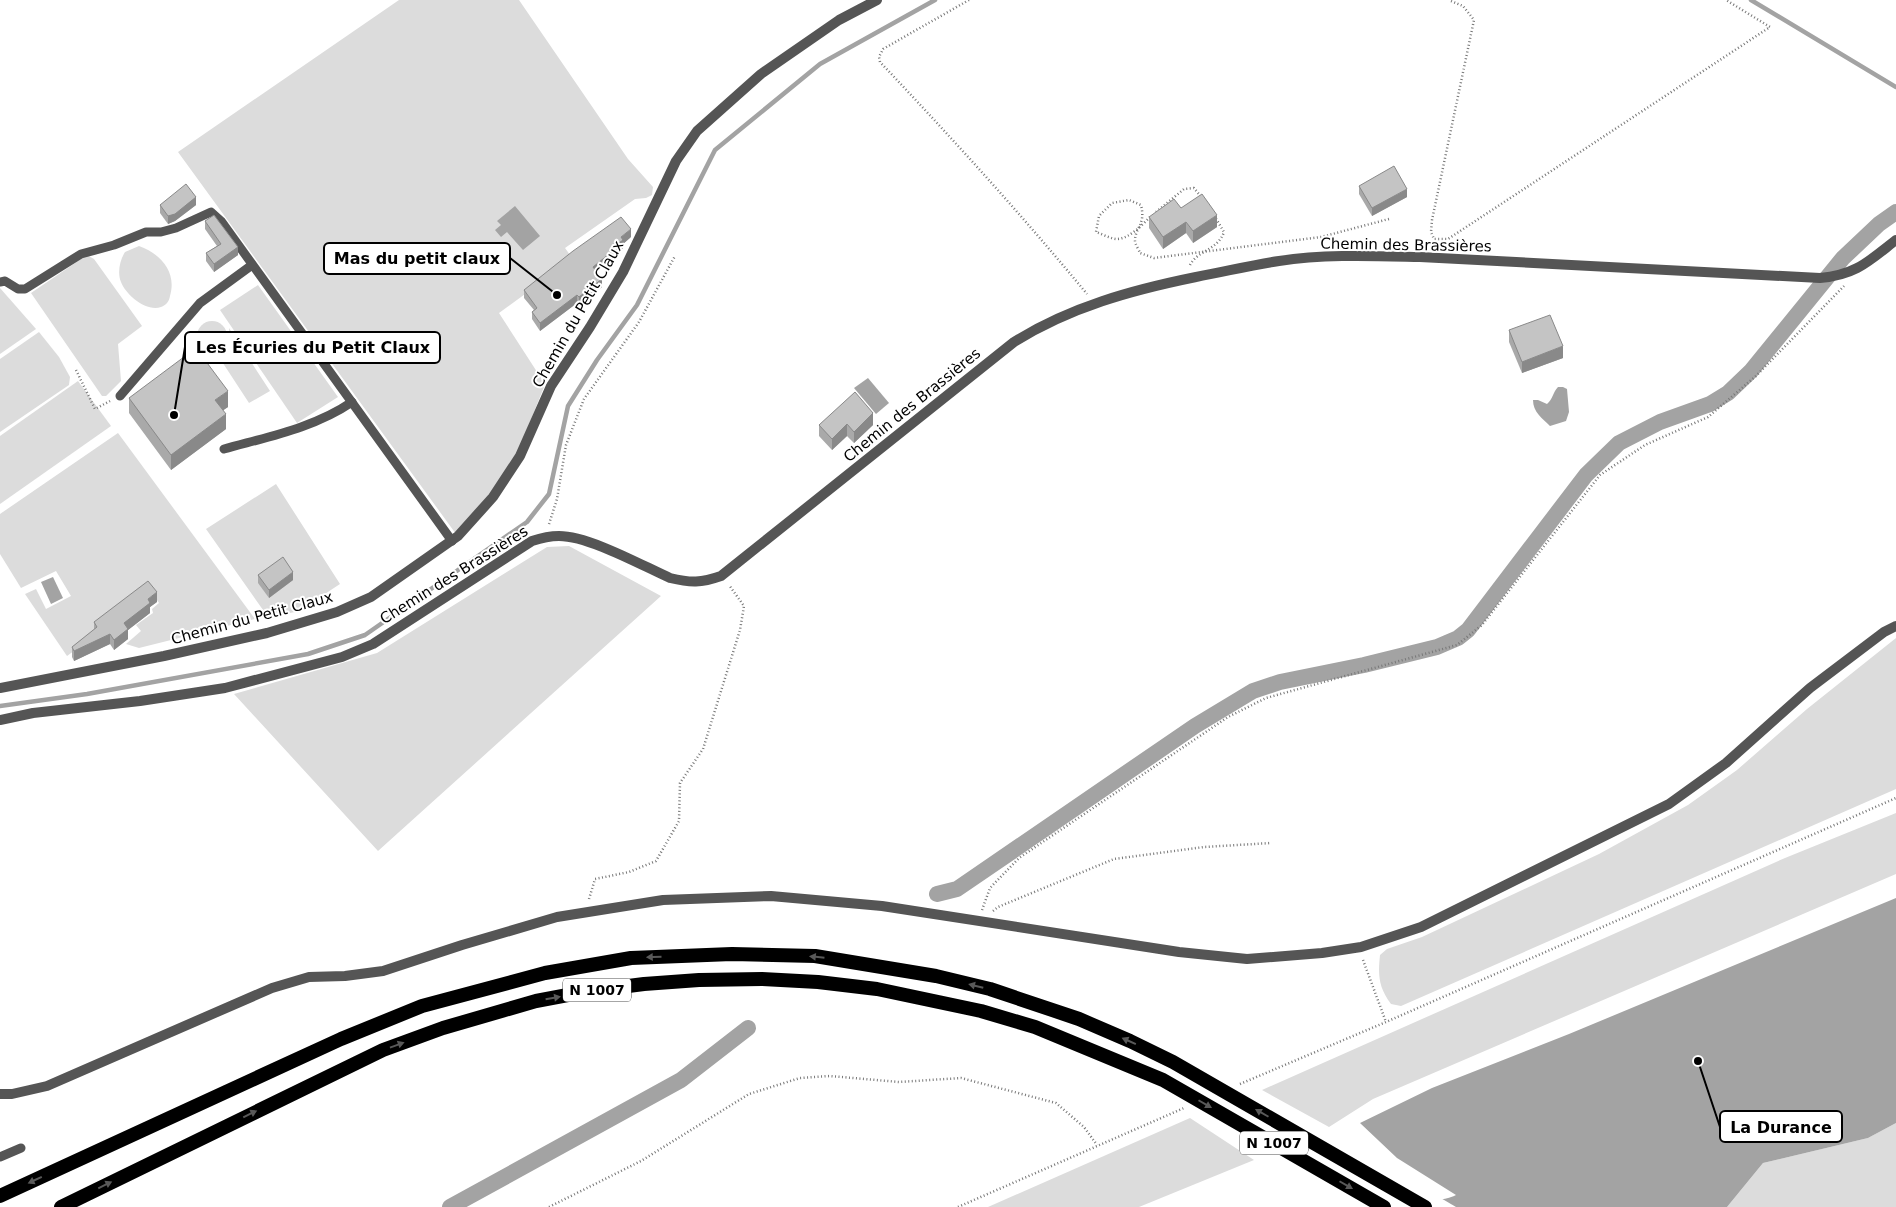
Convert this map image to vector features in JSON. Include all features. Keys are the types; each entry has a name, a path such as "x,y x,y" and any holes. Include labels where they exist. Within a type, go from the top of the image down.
{"highway":[{"name":"N 1007","path":"0,1196 342,1040 422,1006 545,973 631,958 732,954 815,956 936,976 990,989 1079,1019 1173,1062 1425,1207"},
{"name":"N 1007","path":"61,1207 383,1050 443,1028 536,1001 589,991 699,980 818,982 877,989 981,1011 1035,1027 1163,1080 1384,1207"}],"street":[{"name":"Chemin du Petit Claux","path":"0,688 164,656 266,633 337,612 371,598 458,536 493,497 520,456 551,386 623,272 676,161 697,130 761,74 839,20 877,0"},
{"name":"Chemin des Brassières","path":"0,720 33,713 140,701 225,688 342,657 373,644 532,541 542,538 557,536 580,539 670,578 684,582 702,582 721,576 1014,342 1040,326 1094,303 1182,280 1279,261 1355,255 1820,278 1836,276 1860,268 1896,240"},
{"path":"0,1094 12,1094 47,1086 272,988 309,977 344,976 383,971 462,945 557,918 663,900 771,896 882,906 1179,952 1247,959 1322,953 1361,947 1421,927 1669,804 1726,763 1810,688 1884,632 1896,626"}],"lane":[{"path":"0,282 5,281 18,289 25,289 80,254 114,245 146,232 161,232 176,228 211,212 221,221 452,540"},
{"path":"120,396 200,304 252,265"},
{"path":"224,449 308,425 352,402"},
{"path":"0,1157 21,1148"}],"path":[{"path":"969,0 883,49 879,57 880,62 1033,230 1094,303"},
{"path":"1451,1 1463,6 1474,20 1432,220 1431,232 1434,239 1448,239 1770,27 1726,0"},
{"path":"1205,203 1194,188 1184,189 1140,226 1130,235 1116,239 1096,232 1099,216 1112,202 1129,200 1141,205 1144,216 1140,226 1135,241 1140,253 1154,258 1321,237 1389,220"},
{"path":"1182,280 1193,260 1222,240 1224,232 1210,210"},
{"path":"542,538 551,519 557,499 566,445 584,400 639,322 675,256"},
{"path":"981,921 983,905 990,888 1019,858 1228,717 1266,698 1457,645 1482,624 1600,475 1645,445 1708,417 1756,376 1860,268"},
{"path":"76,370 95,409 120,396"},
{"path":"592,912 589,898 596,879 629,872 656,861 679,821 680,783 703,748 741,622 744,606 721,576"},
{"path":"1361,947 1363,959 1386,1022 1896,798"},
{"path":"981,921 998,907 1114,860 1204,847 1271,843"},
{"path":"549,1207 641,1161 749,1094 800,1078 830,1076 899,1082 961,1078 1056,1102 1084,1126 1098,1145 958,1207"}],"shaded area":[{"path":"399,0 519,0 628,159 653,187 652,195 646,198 635,199 565,248 573,259 499,313 541,378 544,387 517,454 489,496 456,534 178,152"},
{"path":"515,206 540,236 523,250 507,232 501,237 495,230 501,225 497,221"},
{"path":"139,246 147,249 160,259 169,272 172,287 170,298 161,307 155,308 143,305 127,292 121,282 119,270 123,255 125,252"},
{"path":"87,255 94,259 142,326 118,344 121,381 106,396 102,396 31,293"},
{"path":"258,285 338,397 297,423 220,310"},
{"path":"0,288 36,329 0,354"},
{"path":"212,321 223,325 227,336 223,347 212,351 201,347 197,336 201,325"},
{"path":"229,328 270,391 249,403 217,354 230,344"},
{"path":"39,332 59,357 70,377 69,385 0,432 0,359"},
{"path":"868,378 889,403 876,414 854,388"},
{"path":"78,381 111,426 0,504 0,436"},
{"path":"1558,387 1567,389 1569,412 1566,421 1550,426 1536,411 1533,400 1547,404"},
{"path":"118,433 255,619 139,648 126,644 141,631 136,625 153,613 152,609 159,603 149,588 94,636 67,656 25,594 36,589 46,609 71,596 56,571 21,588 0,554 0,514"},
{"path":"276,484 340,584 305,607 306,610 268,617 206,529"},
{"path":"569,546 661,596 378,851 234,694 377,653 547,547"},
{"path":"53,577 63,598 51,604 41,582"},
{"path":"1896,638 1896,789 1401,1006 1391,1004 1381,986 1379,974 1380,955 1387,949 1422,937 1599,854 1688,805 1737,770 1807,709"},
{"path":"1896,813 1896,874 1373,1099 1329,1127 1262,1090 1785,858"},
{"path":"1896,898 1896,1123 1868,1138 1763,1163 1727,1207 1425,1207 1433,1201 1456,1195 1397,1158 1360,1123 1432,1088 1569,1034"},
{"path":"1190,1118 1254,1160 1139,1207 988,1207"},
{"path":"1896,1123 1896,1207 1727,1207 1763,1163 1868,1138"}],"pier":[{"path":"1432,1197 1439,1197 1456,1207 1422,1207"}],"building":[{"path":"1394,166 1407,189 1372,208 1359,186"},
{"path":"186,184 196,197 175,214 168,216 160,205"},
{"path":"1202,194 1217,215 1193,231 1186,222 1163,237 1149,217 1174,199 1181,208"},
{"path":"214,215 238,247 214,264 206,253 221,244 205,221"},
{"path":"621,217 631,229 621,237 623,240 612,248 614,250 593,267 602,279 540,323 532,312 537,308 524,290 573,251"},
{"path":"1550,315 1563,346 1522,362 1509,330"},
{"path":"196,348 228,391 215,400 226,414 171,455 129,398"},
{"path":"855,392 873,413 854,432 847,424 832,439 819,425"},
{"path":"283,557 293,572 269,590 258,575"},
{"path":"148,581 157,592 148,599 150,603 124,623 128,629 114,640 110,634 74,651 72,647 97,627 94,622"}],"waterway":[{"path":"0,706 87,694 308,654 365,635 527,522 549,494 568,406 597,360 637,305 715,150 820,64 935,0"},
{"path":"1751,0 1896,87"},
{"path":"937,894 957,889 1195,726 1253,691 1280,682 1364,665 1437,647 1458,638 1468,630 1586,475 1619,443 1660,422 1710,404 1728,393 1751,371 1843,258 1879,224 1896,212"},
{"path":"450,1207 681,1080 748,1028"}],"place":[{"name":"Mas du petit claux","path":"557,295"},
{"name":"Les Écuries du Petit Claux","path":"174,415"},
{"name":"La Durance","path":"1698,1061"}]}
